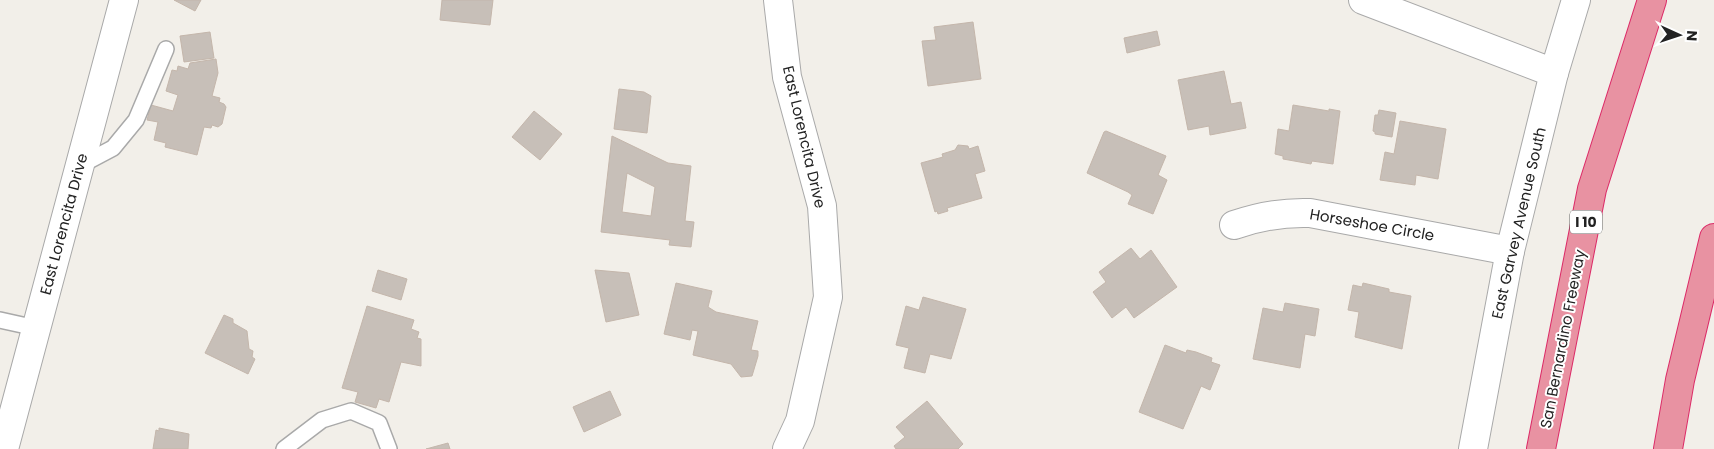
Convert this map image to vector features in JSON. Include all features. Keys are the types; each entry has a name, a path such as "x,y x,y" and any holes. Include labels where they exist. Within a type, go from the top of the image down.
{"highway":[{"name":"San Bernardino Freeway","path":"1541,449 1592,189 1652,0"},
{"path":"1668,449 1680,380 1714,238"}],"street":[{"name":"East Lorencita Drive","path":"4,449 124,0"},
{"name":"East Lorencita Drive","path":"778,0 787,77 822,206 828,297 800,421 787,449"},
{"path":"1364,0 1554,73"},
{"name":"East Garvey Avenue South","path":"1473,449 1510,251 1554,73 1576,0"},
{"name":"Horseshoe Circle","path":"1234,225 1259,216 1286,212 1310,213 1510,251"}],"lane":[{"path":"80,166 112,148 136,120 166,49"},
{"path":"0,320 36,328"},
{"path":"284,449 322,420 351,411 379,423 389,449"}],"building":[{"path":"174,0 201,0 195,11"},
{"path":"442,0 493,0 490,25 440,20"},
{"path":"973,22 981,79 928,86 922,41 936,40 934,27"},
{"path":"1157,31 1160,45 1127,53 1124,38"},
{"path":"210,32 214,58 184,62 180,36"},
{"path":"216,59 218,73 212,96 220,98 219,102 226,107 222,124 218,127 212,125 211,128 204,127 197,155 165,147 166,143 154,140 158,122 147,120 151,105 173,111 178,95 166,91 172,70 177,71 178,66 188,69 190,63"},
{"path":"1224,71 1231,104 1241,102 1246,128 1210,135 1209,126 1188,130 1178,80"},
{"path":"619,89 644,92 651,96 647,133 614,129"},
{"path":"1293,105 1340,111 1333,164 1312,161 1311,164 1283,159 1283,156 1275,154 1278,129 1289,131"},
{"path":"1379,110 1396,113 1392,137 1375,134 1373,131 1375,115 1378,115"},
{"path":"534,111 562,134 540,160 512,137"},
{"path":"1400,121 1446,129 1438,179 1416,175 1415,185 1380,180 1385,152 1394,154"},
{"path":"1106,131 1166,156 1158,175 1167,180 1153,214 1128,204 1132,195 1128,192 1087,173"},
{"path":"612,136 668,163 691,166 685,221 694,222 691,247 669,245 670,240 601,232","holes":["627,173 655,187 651,216 622,212"]},
{"path":"958,145 968,146 969,149 978,146 985,171 975,174 982,198 947,208 948,211 938,214 937,211 935,212 921,163 943,157 942,154 955,150"},
{"path":"1131,248 1140,259 1151,250 1177,287 1134,318 1126,307 1112,318 1093,292 1106,282 1099,272"},
{"path":"378,270 407,279 401,300 372,291"},
{"path":"595,270 629,273 639,315 606,322"},
{"path":"676,283 712,291 708,307 716,312 758,321 751,350 758,351 752,376 741,377 731,364 693,355 698,331 692,330 690,340 664,334"},
{"path":"1363,283 1389,289 1389,292 1411,296 1402,349 1355,337 1359,312 1348,310 1353,285 1362,287"},
{"path":"923,297 966,309 951,359 930,354 925,373 904,368 909,348 896,345 906,306 919,310"},
{"path":"1285,303 1319,309 1315,336 1305,334 1300,368 1253,359 1263,308 1283,312"},
{"path":"367,306 414,320 411,329 419,332 417,338 421,339 421,366 401,362 389,402 379,399 376,408 355,402 358,392 342,388"},
{"path":"224,315 233,319 233,323 247,331 249,349 253,351 252,357 255,359 248,374 205,353"},
{"path":"1165,345 1186,353 1187,350 1196,352 1212,358 1211,362 1220,365 1210,390 1201,386 1183,429 1139,412"},
{"path":"610,391 621,415 584,432 573,407"},
{"path":"927,401 963,444 958,449 896,449 894,446 905,437 896,427"},
{"path":"159,428 189,434 188,449 153,449 156,430 159,431"},
{"path":"448,443 450,449 426,449"}]}
